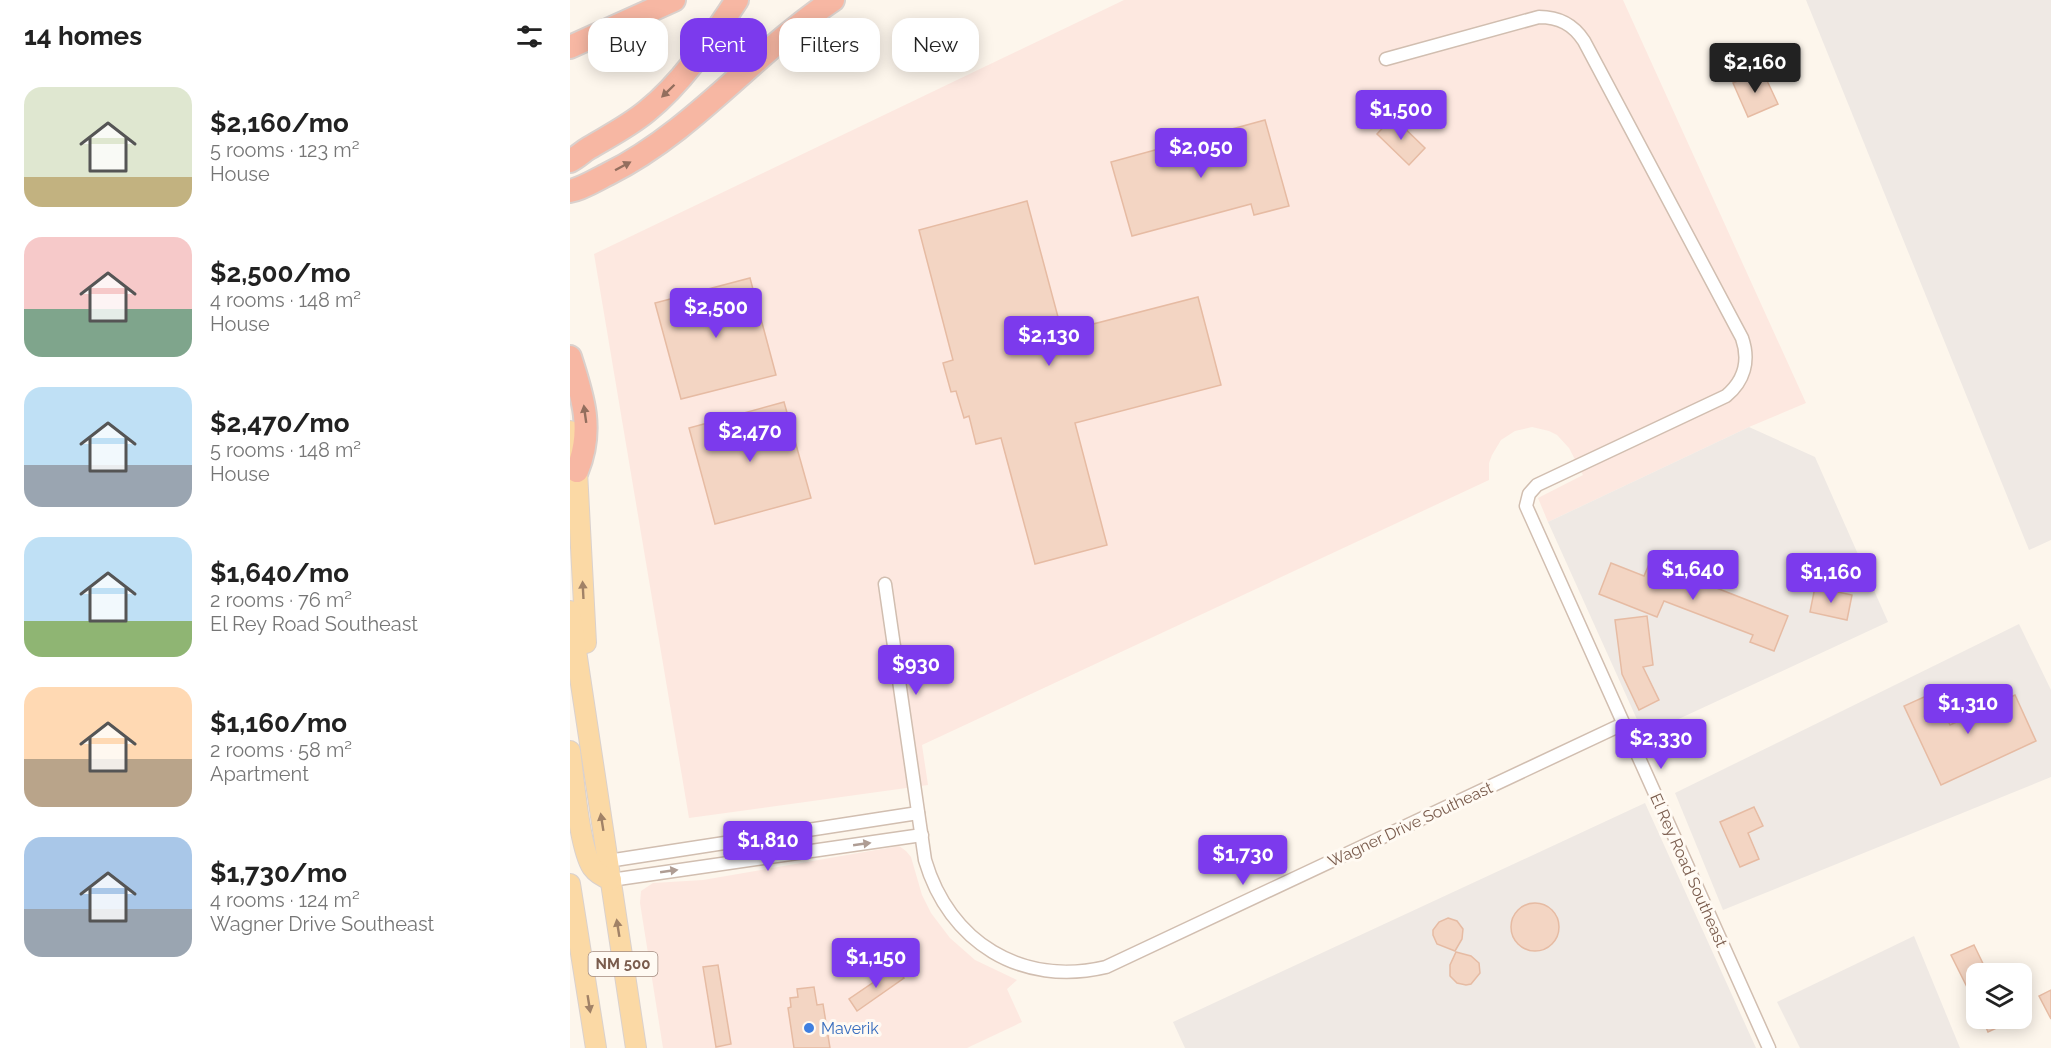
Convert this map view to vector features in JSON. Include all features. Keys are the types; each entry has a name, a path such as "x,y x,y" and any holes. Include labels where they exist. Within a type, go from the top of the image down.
{"highway":[{"path":"570,47 674,0"},
{"path":"575,154 627,125 664,96 694,62 737,0"},
{"path":"571,192 640,157 674,134 790,32 833,0"},
{"path":"570,357 583,402 587,430 586,447 577,471"}],"main road":[{"path":"570,431 577,471 586,652 582,690"},
{"name":"NM 500","path":"570,611 636,1048"},
{"path":"570,751 585,847 591,865 599,875 609,870"},
{"name":"NM 500","path":"570,884 596,1048"}],"street":[{"name":"El Rey Road Southeast","path":"1386,58 1539,17 1557,19 1573,27 1584,41 1745,346 1746,361 1742,376 1738,384 1726,396 1537,485 1528,494 1526,506 1769,1048"},
{"name":"Wagner Drive Southeast","path":"885,584 925,860 936,890 952,917 975,940 1002,957 1031,968 1061,972 1091,970 1117,962 1623,724"},
{"path":"609,870 918,813"},
{"path":"609,870 922,835"}],"shaded area":[{"path":"1124,0 1623,0 1806,403 1749,427 1548,522 1538,498 1583,475 1569,448 1557,435 1532,427 1515,431 1501,440 1492,455 1489,463 1489,480 922,745 928,785 689,818 594,254 974,72 979,72 979,69"},
{"path":"1806,0 2051,0 2051,540 2029,550"},
{"path":"1749,427 1815,457 1888,622 1644,735 1548,522"},
{"path":"2019,624 2051,690 2051,777 1723,910 1675,793"},
{"path":"1645,803 1756,1048 1185,1048 1173,1022"},
{"path":"899,846 911,857 922,895 931,913 950,938 975,960 1017,980 1007,989 1022,1022 967,1048 663,1048 640,903 641,891 653,883 703,880"},
{"path":"1914,936 1960,1048 1800,1048 1777,1002"}],"building":[{"path":"1762,70 1778,104 1748,117 1733,83"},
{"path":"1393,117 1425,148 1409,165 1377,134"},
{"path":"1265,120 1289,206 1254,215 1251,204 1132,236 1111,162"},
{"path":"1027,201 1062,332 1198,297 1221,385 1075,423 1107,545 1035,564 1001,438 976,444 969,416 964,418 956,391 951,392 943,363 953,360 919,230"},
{"path":"750,278 776,375 681,399 655,303"},
{"path":"784,402 811,498 715,524 689,428"},
{"path":"1650,562 1788,616 1774,651 1750,642 1753,635 1664,601 1657,617 1599,594 1611,563 1644,576"},
{"path":"1815,587 1852,595 1847,620 1810,612"},
{"path":"1647,616 1653,665 1643,667 1659,700 1639,710 1622,674 1615,620"},
{"path":"1935,692 1950,725 2015,695 2036,741 1941,785 1904,706"},
{"path":"1754,807 1763,826 1748,833 1759,859 1740,867 1720,822"},
{"path":"1530,903 1540,903 1555,913 1559,927 1555,941 1549,947 1540,951 1530,951 1515,941 1511,932 1511,922 1521,907"},
{"path":"1448,918 1457,921 1463,929 1462,939 1455,951 1437,944 1433,935 1433,930 1439,922"},
{"path":"1974,945 1983,963 1966,963 1966,985 1951,955"},
{"path":"1456,952 1471,956 1479,963 1480,973 1471,984 1457,983 1450,976 1450,965"},
{"path":"718,965 731,1044 716,1047 703,967"},
{"path":"896,967 904,978 857,1011 849,999"},
{"name":"Maverik","path":"814,987 817,1005 823,1004 830,1048 794,1048 788,1008 791,1007 790,998 798,997 797,989"},
{"path":"2051,990 2051,1019 2039,996"}],"place":[{"name":"Maverik","path":"809,1028"}]}
